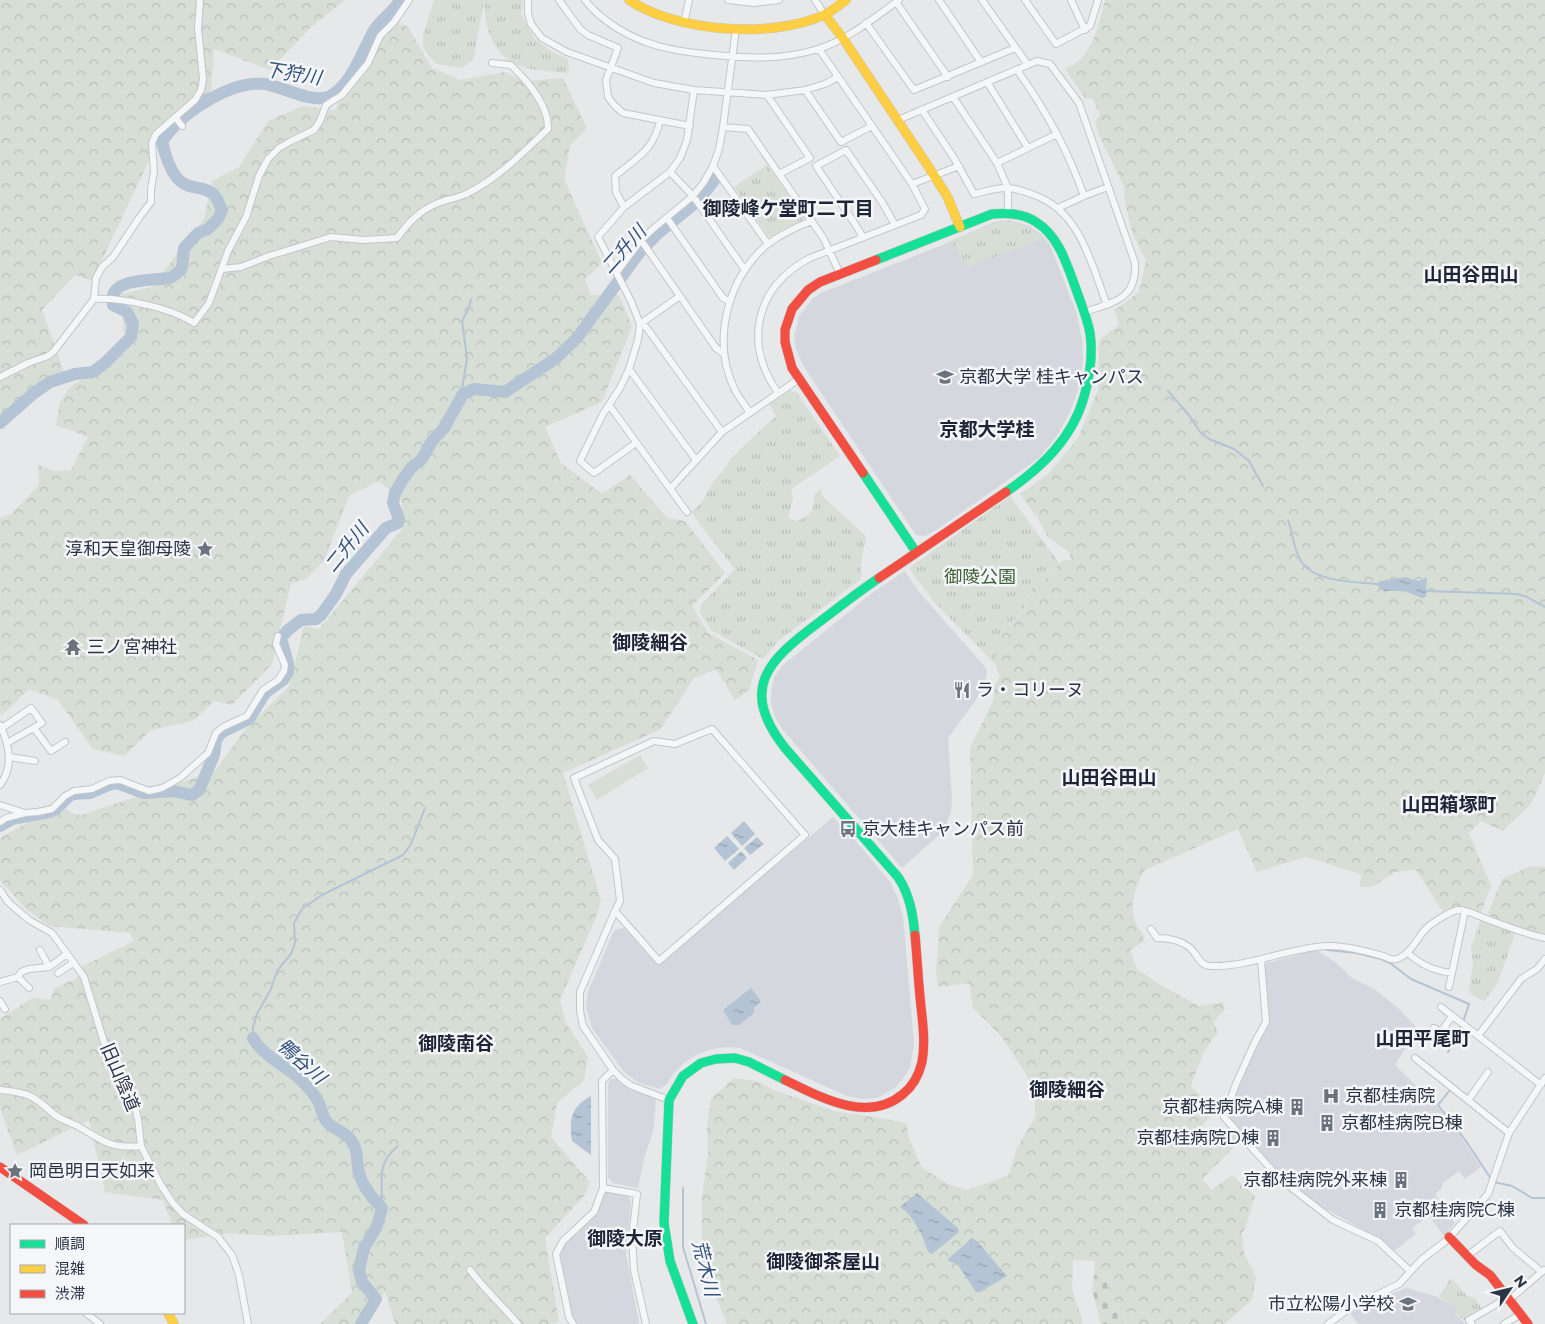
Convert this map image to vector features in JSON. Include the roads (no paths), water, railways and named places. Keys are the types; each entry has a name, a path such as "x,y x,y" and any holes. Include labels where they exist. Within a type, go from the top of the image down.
{"street":[{"path":"0,377 28,363 48,356 54,351 94,299 96,278 102,267 113,257 151,202 154,172 152,143 156,134 195,100 201,90 203,64 198,28 200,0"},
{"path":"94,299 116,298 183,316 194,323 209,303 228,251 246,217 259,176 268,159 279,148 314,130 320,121 326,105 342,96 368,63 380,36 394,22 409,0"},
{"path":"528,0 528,14 531,24 542,38 568,52 654,83 694,90 767,95 805,90 825,84 838,77"},
{"path":"559,0 580,29 588,35 618,48 606,80 608,97 614,106 623,113 690,126"},
{"path":"585,0 601,16 617,27 655,45 684,51 757,59 785,57 819,49 866,23 898,1 948,77"},
{"path":"630,0 657,15 684,23 736,29 776,28 802,23 825,15 846,0"},
{"path":"684,23 689,0"},
{"path":"729,0 754,3 779,0"},
{"path":"815,0 898,120 947,196 960,227"},
{"path":"939,0 981,62"},
{"path":"982,0 1028,65"},
{"path":"1025,0 1056,44 1090,26 1098,0"},
{"path":"1071,0 1085,30"},
{"path":"866,23 914,90 1016,48"},
{"path":"616,272 642,240 693,196 713,166 719,149 723,127 736,29"},
{"path":"778,393 767,374 759,353 758,338 761,312 773,288 781,278 799,264 921,215 925,209 912,184 819,49"},
{"path":"898,120 1037,61 1050,64 1079,103 1136,263 1136,276 1130,289 1118,300 1086,312"},
{"path":"222,268 241,267 331,237 363,240 397,238 408,223 422,211 470,193 513,164 548,129 548,122 535,91 519,73 511,65 492,64"},
{"path":"1017,70 1039,100 1072,163 1084,196"},
{"path":"987,82 1028,148"},
{"path":"636,443 594,473 580,461 629,369 638,340 640,324 631,301 598,237 624,207 670,172 680,158 690,126 694,90"},
{"path":"805,90 841,142 872,126"},
{"path":"767,95 810,158 779,174"},
{"path":"953,97 997,163 1008,188 1008,212"},
{"path":"922,110 959,166 974,194 1008,188 1045,199 1058,208 1073,224 1084,243 1107,305"},
{"path":"176,118 182,126"},
{"path":"624,207 616,192 615,176 649,148 657,133 660,120"},
{"path":"723,127 748,129 824,239 840,274"},
{"path":"997,163 1057,134"},
{"path":"863,238 816,166 846,150 882,202 894,225"},
{"path":"713,166 768,244"},
{"path":"912,184 959,166"},
{"path":"670,172 693,196 745,270"},
{"path":"1058,208 1108,187"},
{"path":"693,1324 670,1261 664,1223 669,1100 683,1076 701,1063 716,1059 735,1058 749,1062 833,1100 866,1110 883,1107 898,1097 910,1087 920,1072 923,1054 917,964 913,918 905,889 892,870 822,792 773,733 763,711 761,692 767,671 774,660 857,593 1009,490 1039,467 1065,438 1076,419 1084,399 1091,367 1086,312 1063,255 1050,232 1035,220 1008,212 992,214 809,288 794,303 789,313 784,334 785,345 792,368 916,552"},
{"path":"667,218 723,298 729,301"},
{"path":"750,413 735,390 724,354 726,316 729,301 745,270 768,244 782,234 812,221"},
{"path":"642,240 716,348 724,354"},
{"path":"640,324 680,296"},
{"path":"640,324 646,327 722,432"},
{"path":"629,369 696,460"},
{"path":"670,489 722,432 799,379"},
{"path":"609,405 687,512"},
{"path":"0,822 6,818 24,813 52,809 69,793 92,789 110,781 120,780 149,791 162,788 180,778 208,753 216,733 223,727 247,716 263,690 278,680 284,671 285,665 276,644 278,636"},
{"path":"0,785 8,769 10,757 1,726 31,708 42,723 7,743"},
{"path":"34,728 51,751 65,742"},
{"path":"616,911 660,962 805,835 712,729 675,744 654,741 574,778 598,840 615,859 620,901 580,992 580,1011 583,1026 613,1070 623,1080 632,1086 669,1100"},
{"path":"10,757 35,761"},
{"path":"0,805 24,813"},
{"name":"旧山陰道","path":"0,890 3,901 29,920 52,933 84,977 111,1065 134,1099 140,1146 172,1202 184,1214 218,1237 232,1255 238,1270 248,1324"},
{"path":"1150,929 1158,938 1171,938 1188,946 1202,964 1208,966 1226,966 1262,960 1327,946 1398,959 1411,948 1425,930 1457,910 1545,938"},
{"path":"1449,987 1464,911"},
{"path":"40,950 49,967"},
{"path":"1407,952 1414,959 1428,966 1452,973"},
{"path":"0,982 18,976 21,972 29,969 49,967 67,954"},
{"path":"1478,1036 1521,979 1537,969 1545,959"},
{"path":"1262,960 1266,1022 1236,1084 1224,1117 1280,1179 1333,1220 1378,1241 1410,1272"},
{"path":"58,973 73,963"},
{"path":"18,976 29,988"},
{"path":"0,1002 5,1009"},
{"path":"1441,1007 1540,1085"},
{"path":"1441,1032 1452,1016"},
{"path":"1434,1028 1448,1036"},
{"path":"1415,1058 1510,1133"},
{"path":"573,1324 569,1317 556,1254 563,1241 594,1212 603,1188 602,1081 613,1070"},
{"path":"1469,1099 1488,1072"},
{"path":"1328,1324 1350,1308 1399,1284 1421,1260 1447,1240 1488,1194 1510,1133 1545,1078"},
{"path":"0,1090 16,1092 35,1099 56,1115 93,1134 104,1143 120,1147 140,1146"},
{"path":"0,1166 83,1224"},
{"path":"603,1188 638,1194 632,1238 634,1270 646,1324"},
{"path":"1468,1256 1500,1231 1512,1248 1543,1271 1508,1299 1469,1320 1472,1324"},
{"path":"1449,1237 1490,1275 1528,1324"},
{"path":"470,1270 483,1287 518,1324"},
{"path":"87,1314 100,1324"},
{"path":"1504,1324 1520,1314"}],"water":[{"path":"1405,577 1419,581 1427,577 1426,597 1422,598 1404,591 1383,591 1377,585 1380,581"},
{"path":"744,821 755,834 742,846 731,833"},
{"path":"727,836 739,849 725,861 714,848"},
{"path":"757,837 764,844 750,855 744,848"},
{"path":"741,851 747,858 734,870 728,863"},
{"path":"751,988 761,1001 754,1008 754,1013 739,1025 732,1025 723,1010"},
{"path":"591,1096 591,1155 572,1141 571,1120 575,1109"},
{"path":"917,1193 958,1228 959,1232 932,1254 928,1252 914,1221 900,1207"},
{"path":"972,1238 976,1240 1007,1276 980,1292 976,1292 958,1265 947,1260"}],"waterway":[{"name":"下狩川","path":"0,423 34,393 50,382 75,374 93,372 106,362 131,337 133,324 127,312 113,305 113,296 117,289 132,282 169,278 174,275 182,268 184,248 198,233 208,229 218,219 222,210 215,196 204,189 191,187 183,183 172,171 162,142 170,131 193,110 222,93 237,87 265,84 314,98 328,97 336,92 350,77 375,29 400,0"},
{"name":"二升川","path":"0,826 12,819 49,812 56,809 69,796 90,793 111,784 117,783 144,793 173,791 192,795 199,790 214,755 216,740 222,732 249,719 265,693 283,680 288,672 288,663 281,638 301,620 316,619 321,615 336,594 346,574 386,528 398,523 399,519 393,503 395,493 411,468 422,459 432,441 444,428 463,394 474,389 505,392 555,359 577,338 639,253 657,234 700,199 715,179"},
{"path":"461,396 467,358 462,321 469,308 471,299"},
{"path":"1168,391 1189,415 1200,432 1209,439 1234,449 1249,461 1263,486"},
{"path":"1288,520 1296,551 1307,568 1335,580 1377,584"},
{"path":"1427,591 1517,594 1545,607"},
{"name":"鴨谷川","path":"253,1038 253,1027 257,1014 271,989 277,971 291,954 295,943 294,923 302,909 322,895 403,855 411,844 425,808"},
{"path":"1327,950 1356,953 1381,959 1390,963 1411,979 1469,1004 1463,1022"},
{"path":"1448,1052 1461,1026"},
{"name":"鴨谷川","path":"253,1038 262,1050 304,1083 316,1098 327,1122 351,1140 355,1148 359,1173 363,1182 382,1208 377,1226 364,1248 359,1270 362,1282 376,1299 361,1324"},
{"path":"1450,1090 1438,1105 1466,1141 1491,1179"},
{"path":"382,1208 381,1182 383,1167 386,1160 398,1146"},
{"path":"1494,1182 1512,1186 1532,1198 1545,1198"},
{"name":"荒木川","path":"683,1188 683,1247 706,1324"}],"place":[{"name":"京都大学 桂キャンパス","path":"945,377"},
{"name":"淳和天皇御母陵","path":"205,549"},
{"name":"三ノ宮神社","path":"73,647"},
{"name":"ラ・コリーヌ","path":"962,690"},
{"name":"京大桂キャンパス前","path":"848,829"},
{"name":"京都桂病院","path":"1331,1096"},
{"name":"京都桂病院A棟","path":"1297,1107"},
{"name":"京都桂病院B棟","path":"1327,1123"},
{"name":"京都桂病院D棟","path":"1273,1138"},
{"name":"岡邑明日天如来","path":"15,1171"},
{"name":"京都桂病院外来棟","path":"1401,1180"},
{"name":"京都桂病院C棟","path":"1380,1210"},
{"name":"市立松陽小学校","path":"1408,1304"}],"district":[{"name":"御陵峰ケ堂町二丁目","path":"788,208"},
{"name":"山田谷田山","path":"1471,274"},
{"name":"京都大学桂","path":"987,429"},
{"name":"御陵細谷","path":"650,642"},
{"name":"山田谷田山","path":"1109,777"},
{"name":"山田箱塚町","path":"1449,804"},
{"name":"山田平尾町","path":"1423,1038"},
{"name":"御陵南谷","path":"456,1043"},
{"name":"御陵細谷","path":"1067,1089"},
{"name":"御陵大原","path":"625,1238"},
{"name":"御陵御茶屋山","path":"823,1261"}],"park label":[{"name":"御陵公園","path":"980,577"}]}
